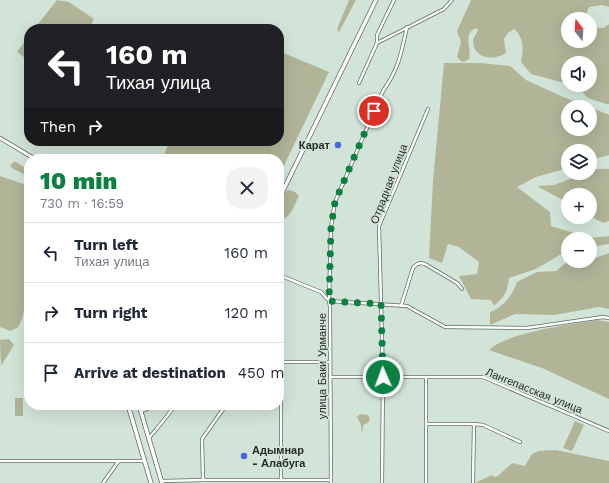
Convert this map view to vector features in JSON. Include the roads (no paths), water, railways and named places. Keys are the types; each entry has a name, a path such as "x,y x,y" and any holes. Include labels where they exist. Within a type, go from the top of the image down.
{"main road":[{"path":"284,189 376,0"},
{"path":"130,410 151,483"},
{"path":"141,411 162,482"}],"street":[{"path":"359,83 377,43 377,35 394,0"},
{"path":"377,43 444,9 452,0"},
{"name":"улица Баки Урманче","path":"331,481 329,301 331,227 335,202 383,91 393,77 400,60 407,27"},
{"name":"Отрадная улица","path":"382,483 383,377 379,226 428,109"},
{"path":"0,138 27,154"},
{"path":"401,306 413,268 417,264 422,263 457,283 462,289"},
{"path":"284,277 321,292 329,301 381,304 411,308 444,327 527,328 603,317 609,318"},
{"path":"284,362 330,362"},
{"name":"Лангепасская улица","path":"330,377 483,376 609,431"},
{"path":"426,377 426,483"},
{"path":"149,439 171,410"},
{"path":"203,480 202,439 222,410"},
{"path":"280,410 281,479"},
{"path":"426,424 474,424 483,426 520,442"},
{"path":"473,482 474,424"},
{"path":"0,461 145,461"},
{"path":"104,483 118,461"},
{"path":"162,482 203,480 240,482 281,479 331,481"}],"place":[{"name":"Карат","path":"338,145"},
{"name":"Адымнар - Алабуга","path":"244,456"}]}
